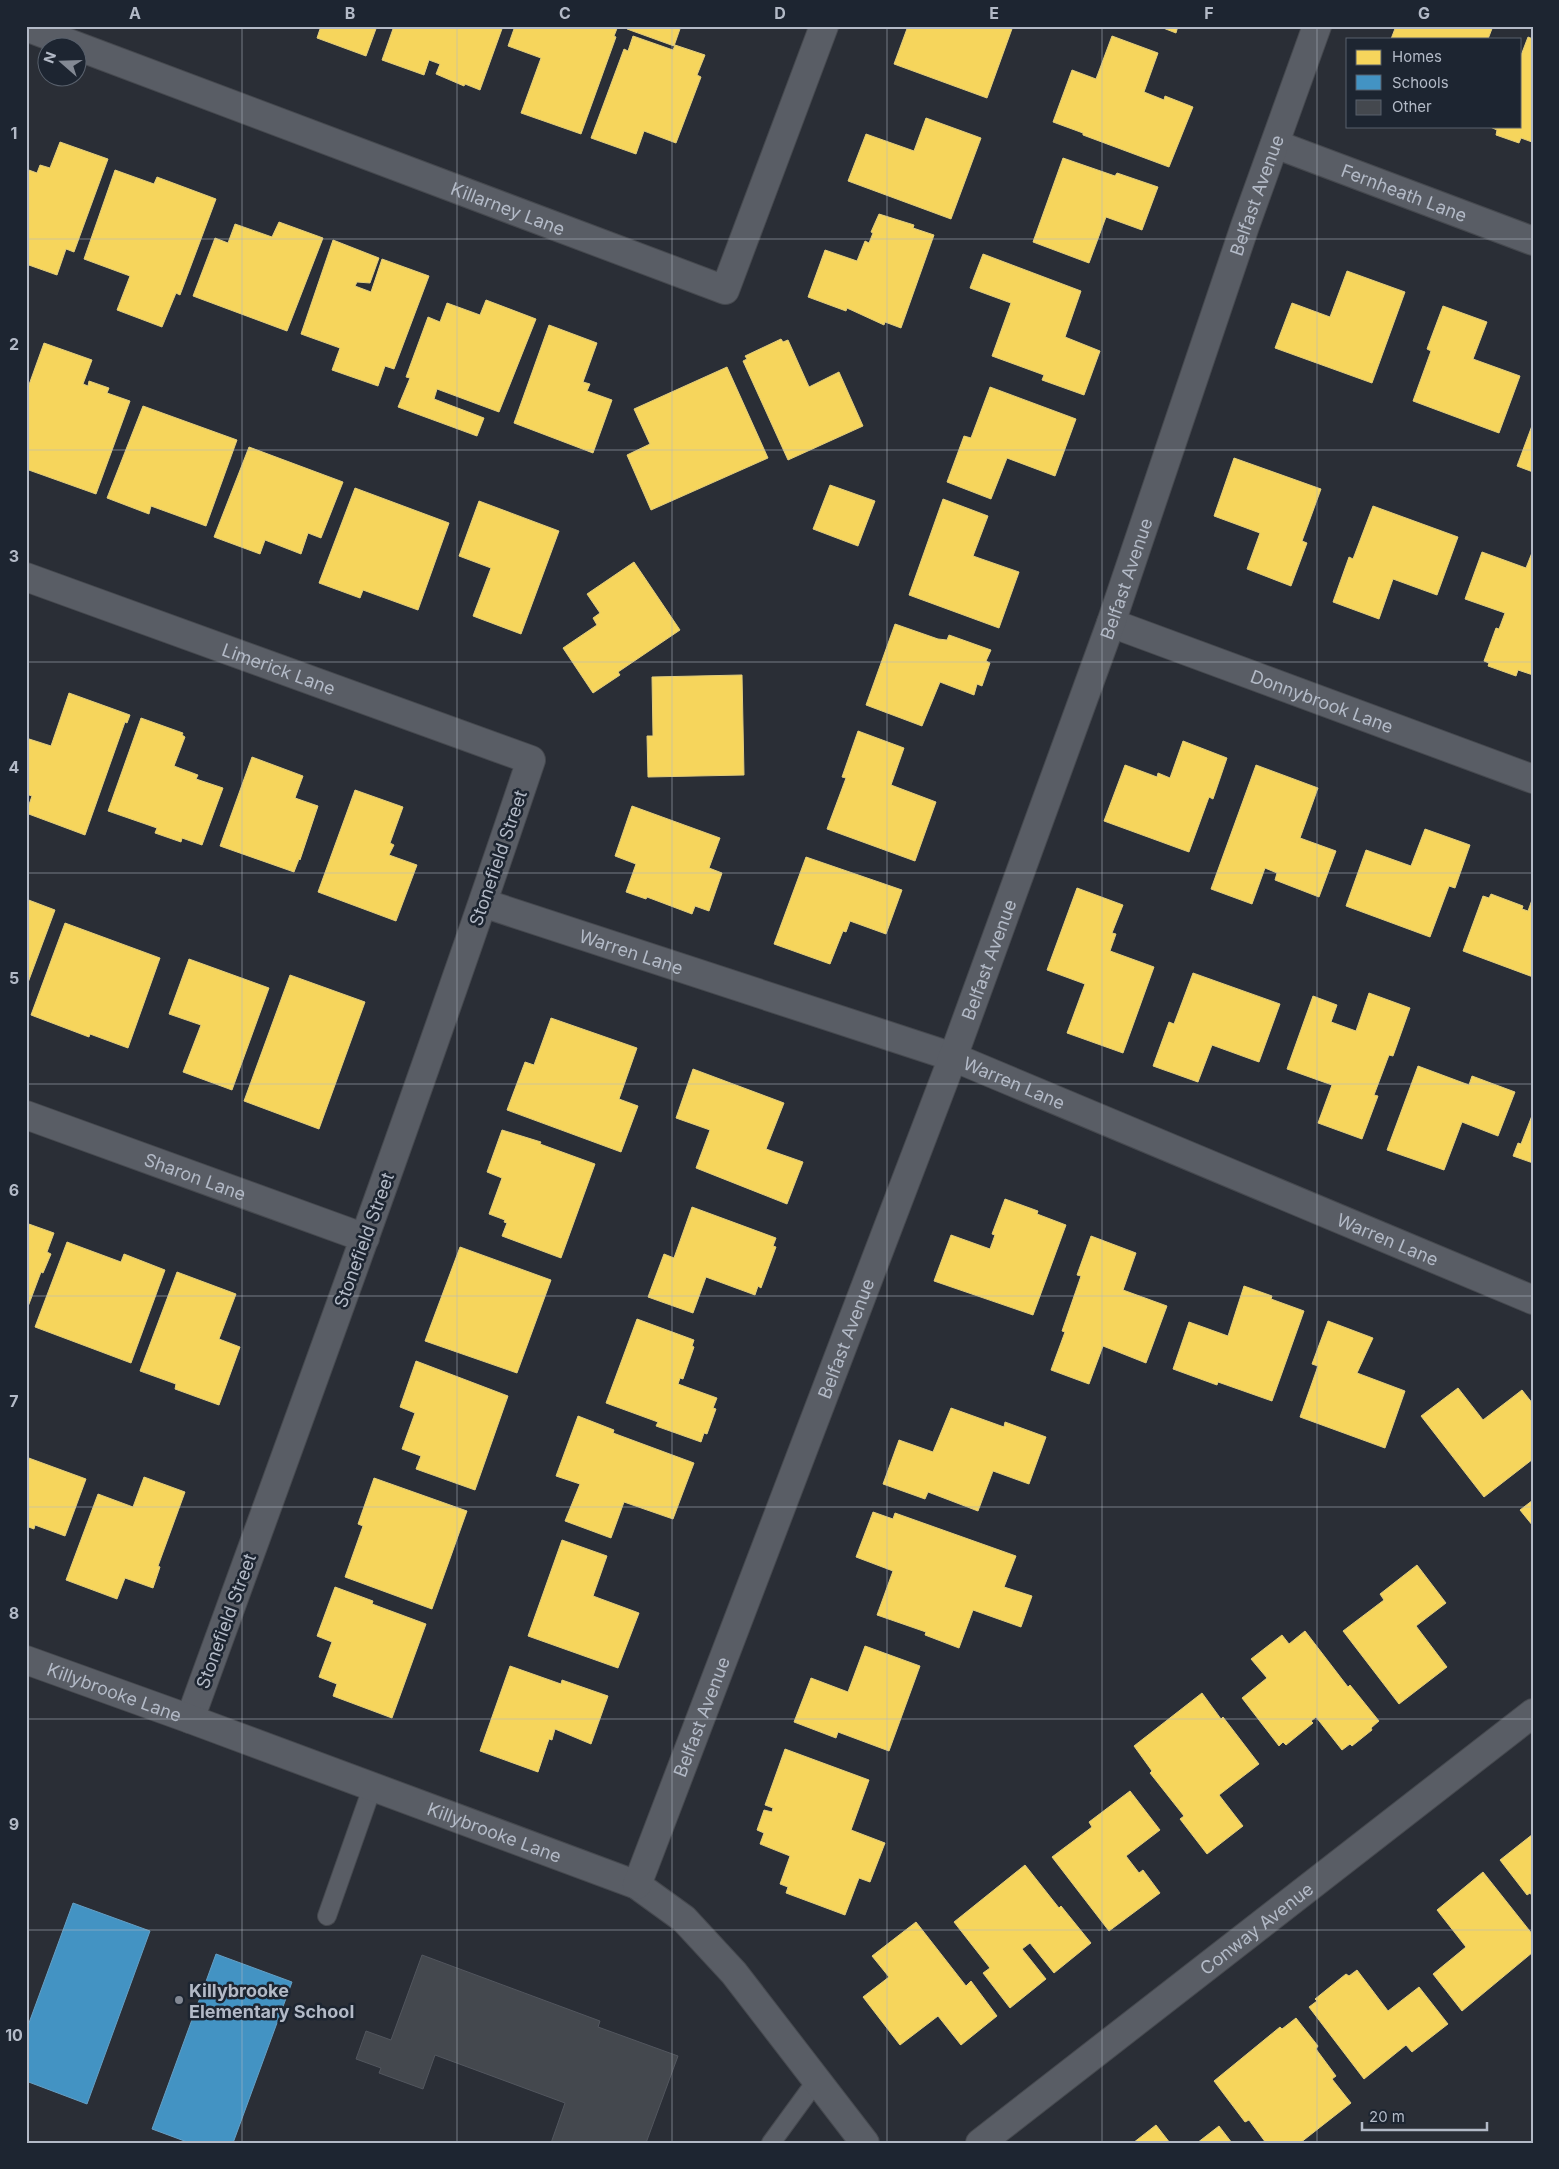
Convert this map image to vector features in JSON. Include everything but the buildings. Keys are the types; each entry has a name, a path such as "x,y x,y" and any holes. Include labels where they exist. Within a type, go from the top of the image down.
{"street":[{"name":"Killarney Lane","path":"26,27 725,290 824,26"},
{"name":"Belfast Avenue","path":"637,1885 953,1056 1111,623 1242,236 1318,26"},
{"name":"Fernheath Lane","path":"1275,144 1533,241"},
{"name":"Limerick Lane","path":"26,577 531,760"},
{"name":"Donnybrook Lane","path":"1111,623 1533,779"},
{"name":"Stonefield Street","path":"190,1719 365,1238 483,903 531,760"},
{"name":"Warren Lane","path":"483,903 953,1056 1533,1300"},
{"name":"Sharon Lane","path":"26,1115 365,1238"},
{"name":"Killybrooke Lane","path":"26,1660 637,1885 684,1919 734,1973 865,2143"},
{"name":"Conway Avenue","path":"980,2143 1533,1713"}],"lane":[{"path":"327,1916 372,1788"},
{"path":"770,2143 817,2080"}],"place":[{"name":"Killybrooke Elementary School","path":"179,2000"}]}
